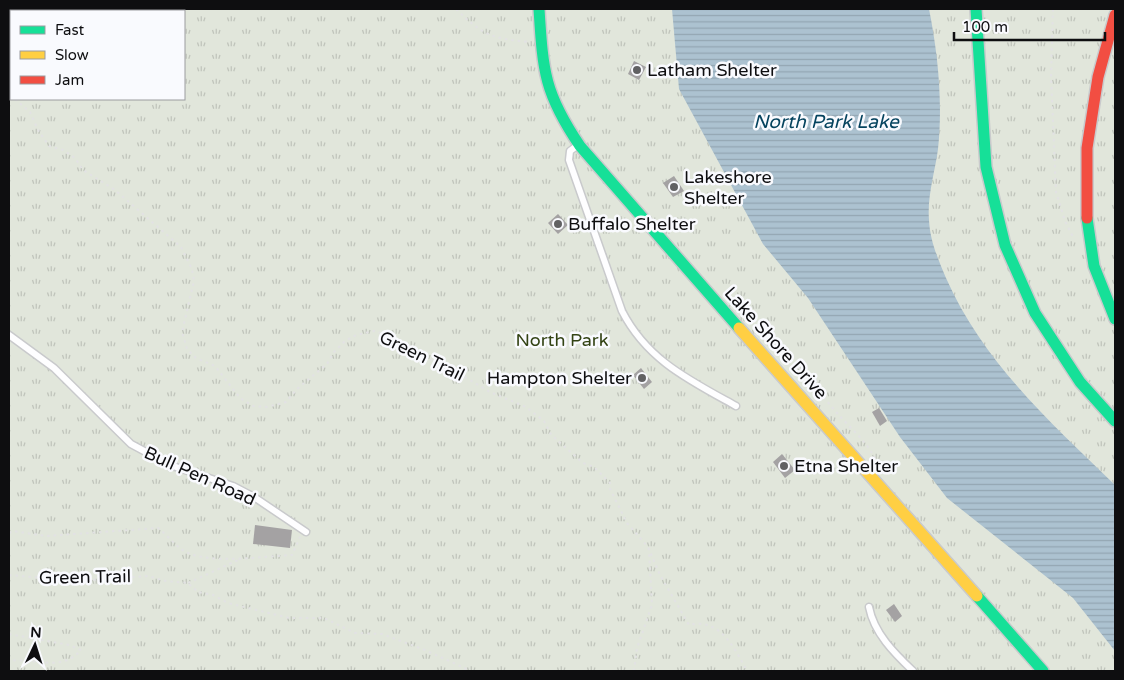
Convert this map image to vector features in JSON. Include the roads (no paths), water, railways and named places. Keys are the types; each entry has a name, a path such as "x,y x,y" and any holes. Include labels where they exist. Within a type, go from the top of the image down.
{"street":[{"name":"Lake Shore Drive","path":"539,9 540,43 547,86 562,118 579,144 658,237 1043,671"},
{"path":"976,9 986,167 1005,245 1035,313 1080,382 1115,422"},
{"path":"1115,14 1098,77 1087,148 1087,228 1094,266 1115,319"}],"lane":[{"path":"579,144 570,151 569,160 612,286 633,333 673,371 736,406"},
{"name":"Bull Pen Road","path":"9,334 54,368 131,444 170,465 233,486 254,497 304,531"},
{"path":"869,607 871,617 882,637 913,671"}],"water":[{"name":"North Park Lake","path":"672,9 929,9 935,43 940,96 938,149 930,193 929,211 930,228 937,257 961,308 999,364 1043,414 1115,485 1115,651 1073,598 947,498 900,437 808,298 763,244 679,89"}],"place":[{"name":"Latham Shelter","path":"637,70"},
{"name":"Lakeshore Shelter","path":"674,187"},
{"name":"Buffalo Shelter","path":"558,224"},
{"name":"Hampton Shelter","path":"642,378"},
{"name":"Etna Shelter","path":"784,466"}],"park label":[{"name":"North Park","path":"562,340"}]}
